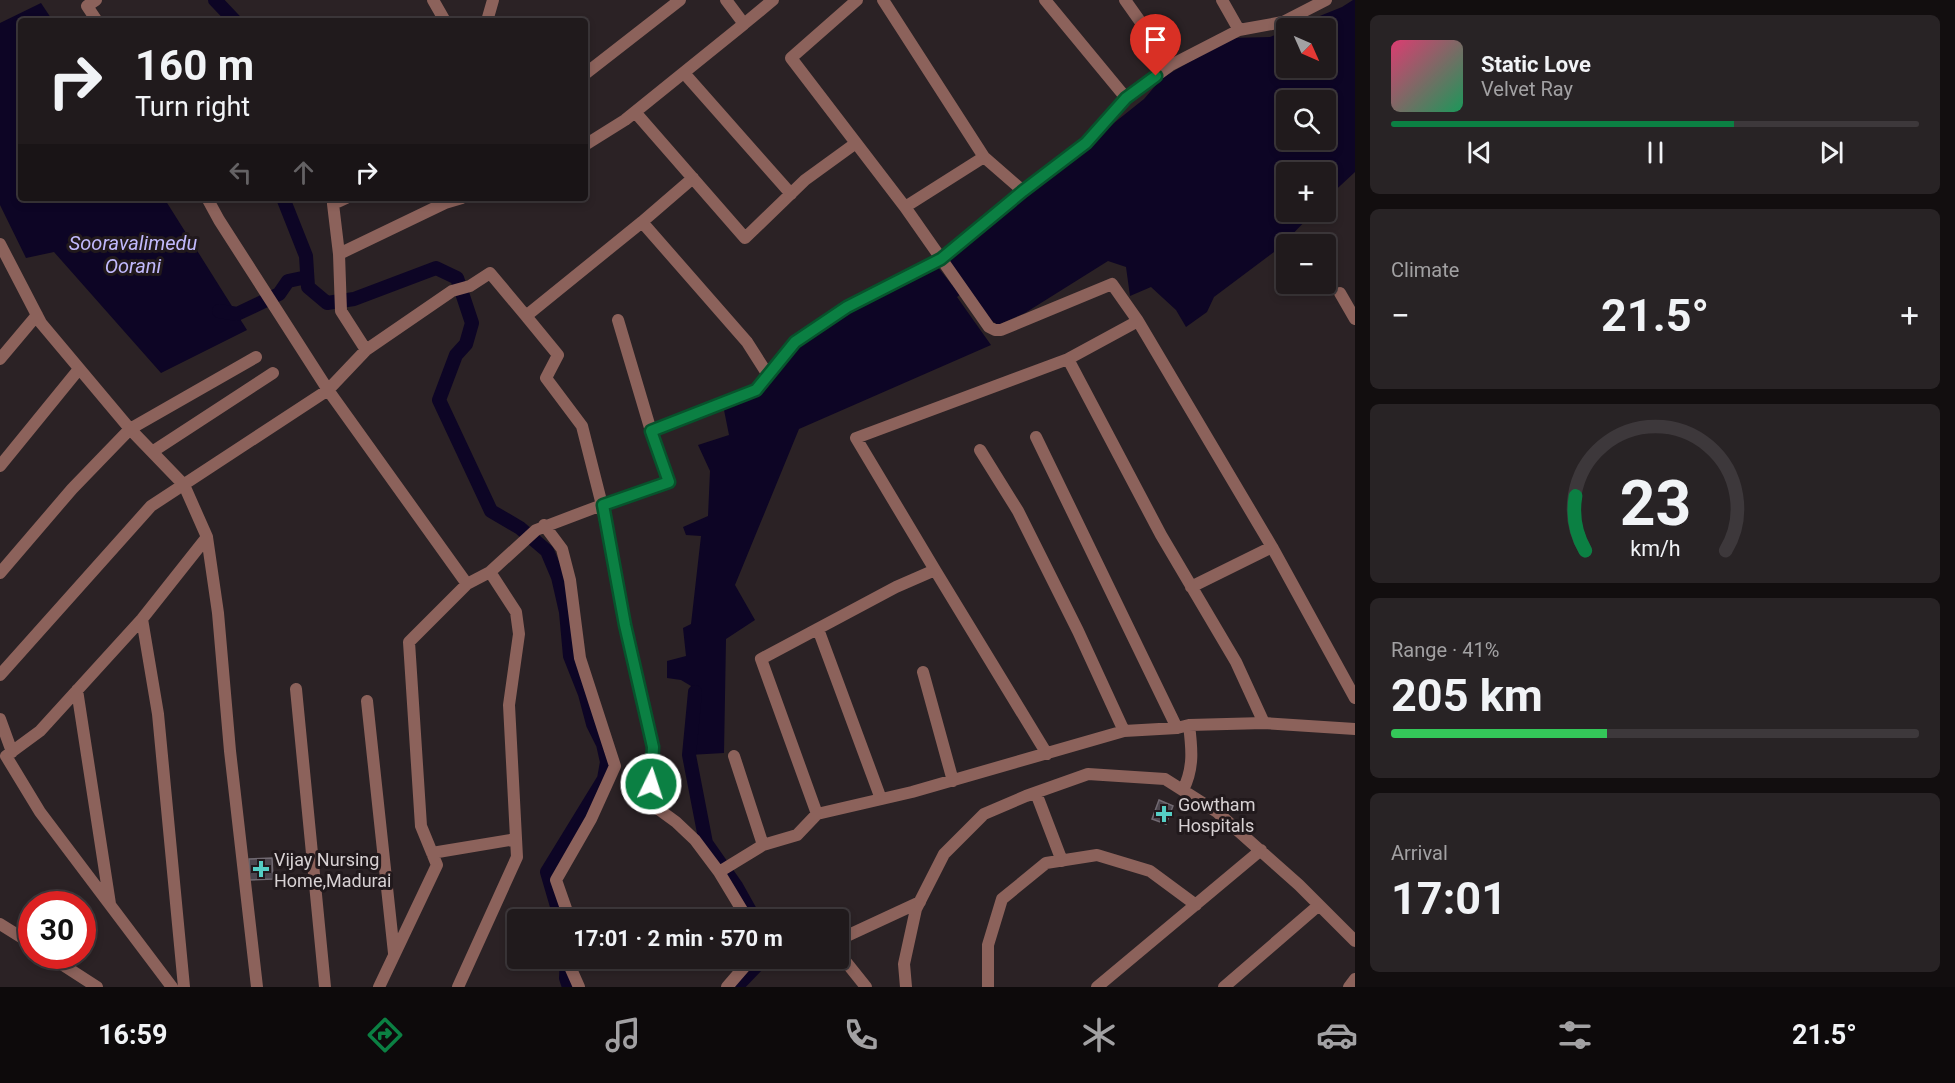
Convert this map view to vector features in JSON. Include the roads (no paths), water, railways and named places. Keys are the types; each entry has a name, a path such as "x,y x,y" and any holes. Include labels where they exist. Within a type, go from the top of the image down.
{"street":[{"path":"95,18 87,6 96,0"},
{"path":"434,0 443,18"},
{"path":"488,18 493,0"},
{"path":"588,72 680,0"},
{"path":"726,0 744,24"},
{"path":"588,143 635,112 773,0"},
{"path":"857,0 791,58 905,207 989,327 1001,330 1112,284 1138,321 1272,547 1355,698"},
{"path":"883,0 984,156 1023,191"},
{"path":"1045,0 1126,98"},
{"path":"1125,0 1171,65"},
{"path":"1222,0 1239,30"},
{"path":"651,431 756,390 795,342 847,307 942,261 1023,191 1086,143 1126,98 1171,65 1239,30 1283,22 1326,0"},
{"path":"684,73 791,194"},
{"path":"635,112 745,238 806,180 856,143"},
{"path":"905,207 984,156"},
{"path":"526,316 693,178"},
{"path":"209,201 328,390 467,585"},
{"path":"332,201 339,254 342,311 366,350"},
{"path":"339,254 452,201"},
{"path":"642,222 747,342 768,375"},
{"path":"0,246 40,323 130,429 184,485 207,537 218,613 230,751 257,987"},
{"path":"0,675 151,506 328,390 366,350 452,291 470,286 490,273 558,355 546,378 582,426 603,505 625,625 653,747 650,803 676,822 723,870 742,909"},
{"path":"1340,293 1355,319"},
{"path":"0,359 37,315"},
{"path":"379,987 437,865 421,826 409,642 467,585 490,572 540,527 669,482 651,431 618,320"},
{"path":"1047,754 856,438 1068,359 1138,321"},
{"path":"0,573 72,489 130,429 256,357"},
{"path":"1068,359 1161,535 1236,662 1264,723"},
{"path":"0,466 79,369"},
{"path":"152,452 273,373"},
{"path":"1036,436 1183,726 1192,752 1190,776 1184,790"},
{"path":"980,450 1018,511 1078,631 1124,731"},
{"path":"540,527 562,549 570,580 580,658 615,766 591,819 556,880 566,909"},
{"path":"6,754 40,731 142,619 207,537"},
{"path":"1191,587 1272,547"},
{"path":"817,814 761,660 896,587 935,570"},
{"path":"458,987 517,857 509,705 519,634 516,612 490,572"},
{"path":"142,619 158,714 184,987"},
{"path":"818,629 880,800"},
{"path":"922,672 953,781"},
{"path":"296,689 325,987"},
{"path":"77,690 110,905"},
{"path":"367,701 395,954"},
{"path":"0,719 6,754 40,812 172,987"},
{"path":"723,870 763,845 797,835 817,814 953,781 1124,731 1264,723 1355,729"},
{"path":"734,756 763,845"},
{"path":"906,987 904,964 916,909 944,854 984,814 1088,774 1165,779 1184,790 1217,812 1261,850 1355,941"},
{"path":"1036,793 1062,861"},
{"path":"432,853 516,839"},
{"path":"1097,987 1261,850"},
{"path":"988,987 988,945 1002,899 1046,863 1097,855 1150,871 1196,905"},
{"path":"849,935 920,902"},
{"path":"1224,987 1319,905"},
{"path":"0,924 18,935"},
{"path":"849,966 866,987"},
{"path":"69,969 97,987"},
{"path":"571,969 579,987"},
{"path":"727,987 743,969"},
{"path":"1348,987 1355,979"}],"water":[{"path":"1355,0 1355,172 1336,190 1336,162 1276,162 1276,222 1304,222 1293,234 1276,234 1276,250 1214,297 1207,312 1186,327 1176,310 1151,287 1130,296 1126,267 1108,261 1025,313 998,325 986,317 965,291 957,297 991,345 799,429 735,585 755,620 726,639 724,753 689,755 694,709 691,686 681,680 667,678 667,661 686,656 683,628 691,624 701,536 686,535 683,527 708,516 710,471 698,445 729,435 724,410 760,394 796,344 853,308 906,284 937,266 952,285 959,279 949,265 950,254 1144,99 1162,78 1230,38 1270,37 1276,35 1276,78 1336,78 1336,18 1315,18"},
{"name":"Sooravalimedu Oorani","path":"41,3 51,18 18,18 18,201 166,201 247,330 161,373 54,252 26,258 0,205 0,23"}],"waterway":[{"path":"215,0 232,18"},
{"path":"284,201 306,256 308,287 327,303 354,299 436,268 457,278 472,323 466,344 456,355 439,400 491,511 520,528 547,551 558,577 566,612 570,656 585,694 593,724 603,744 607,762 604,779 547,872 558,909"},
{"path":"219,311 237,314 279,294 288,281 307,277"},
{"path":"695,692 689,755 706,843 749,909"},
{"path":"566,969 569,987"},
{"path":"736,987 753,969"}],"place":[{"name":"Gowtham Hospitals","path":"1164,814"},
{"name":"Vijay Nursing Home,Madurai","path":"261,869"}]}
